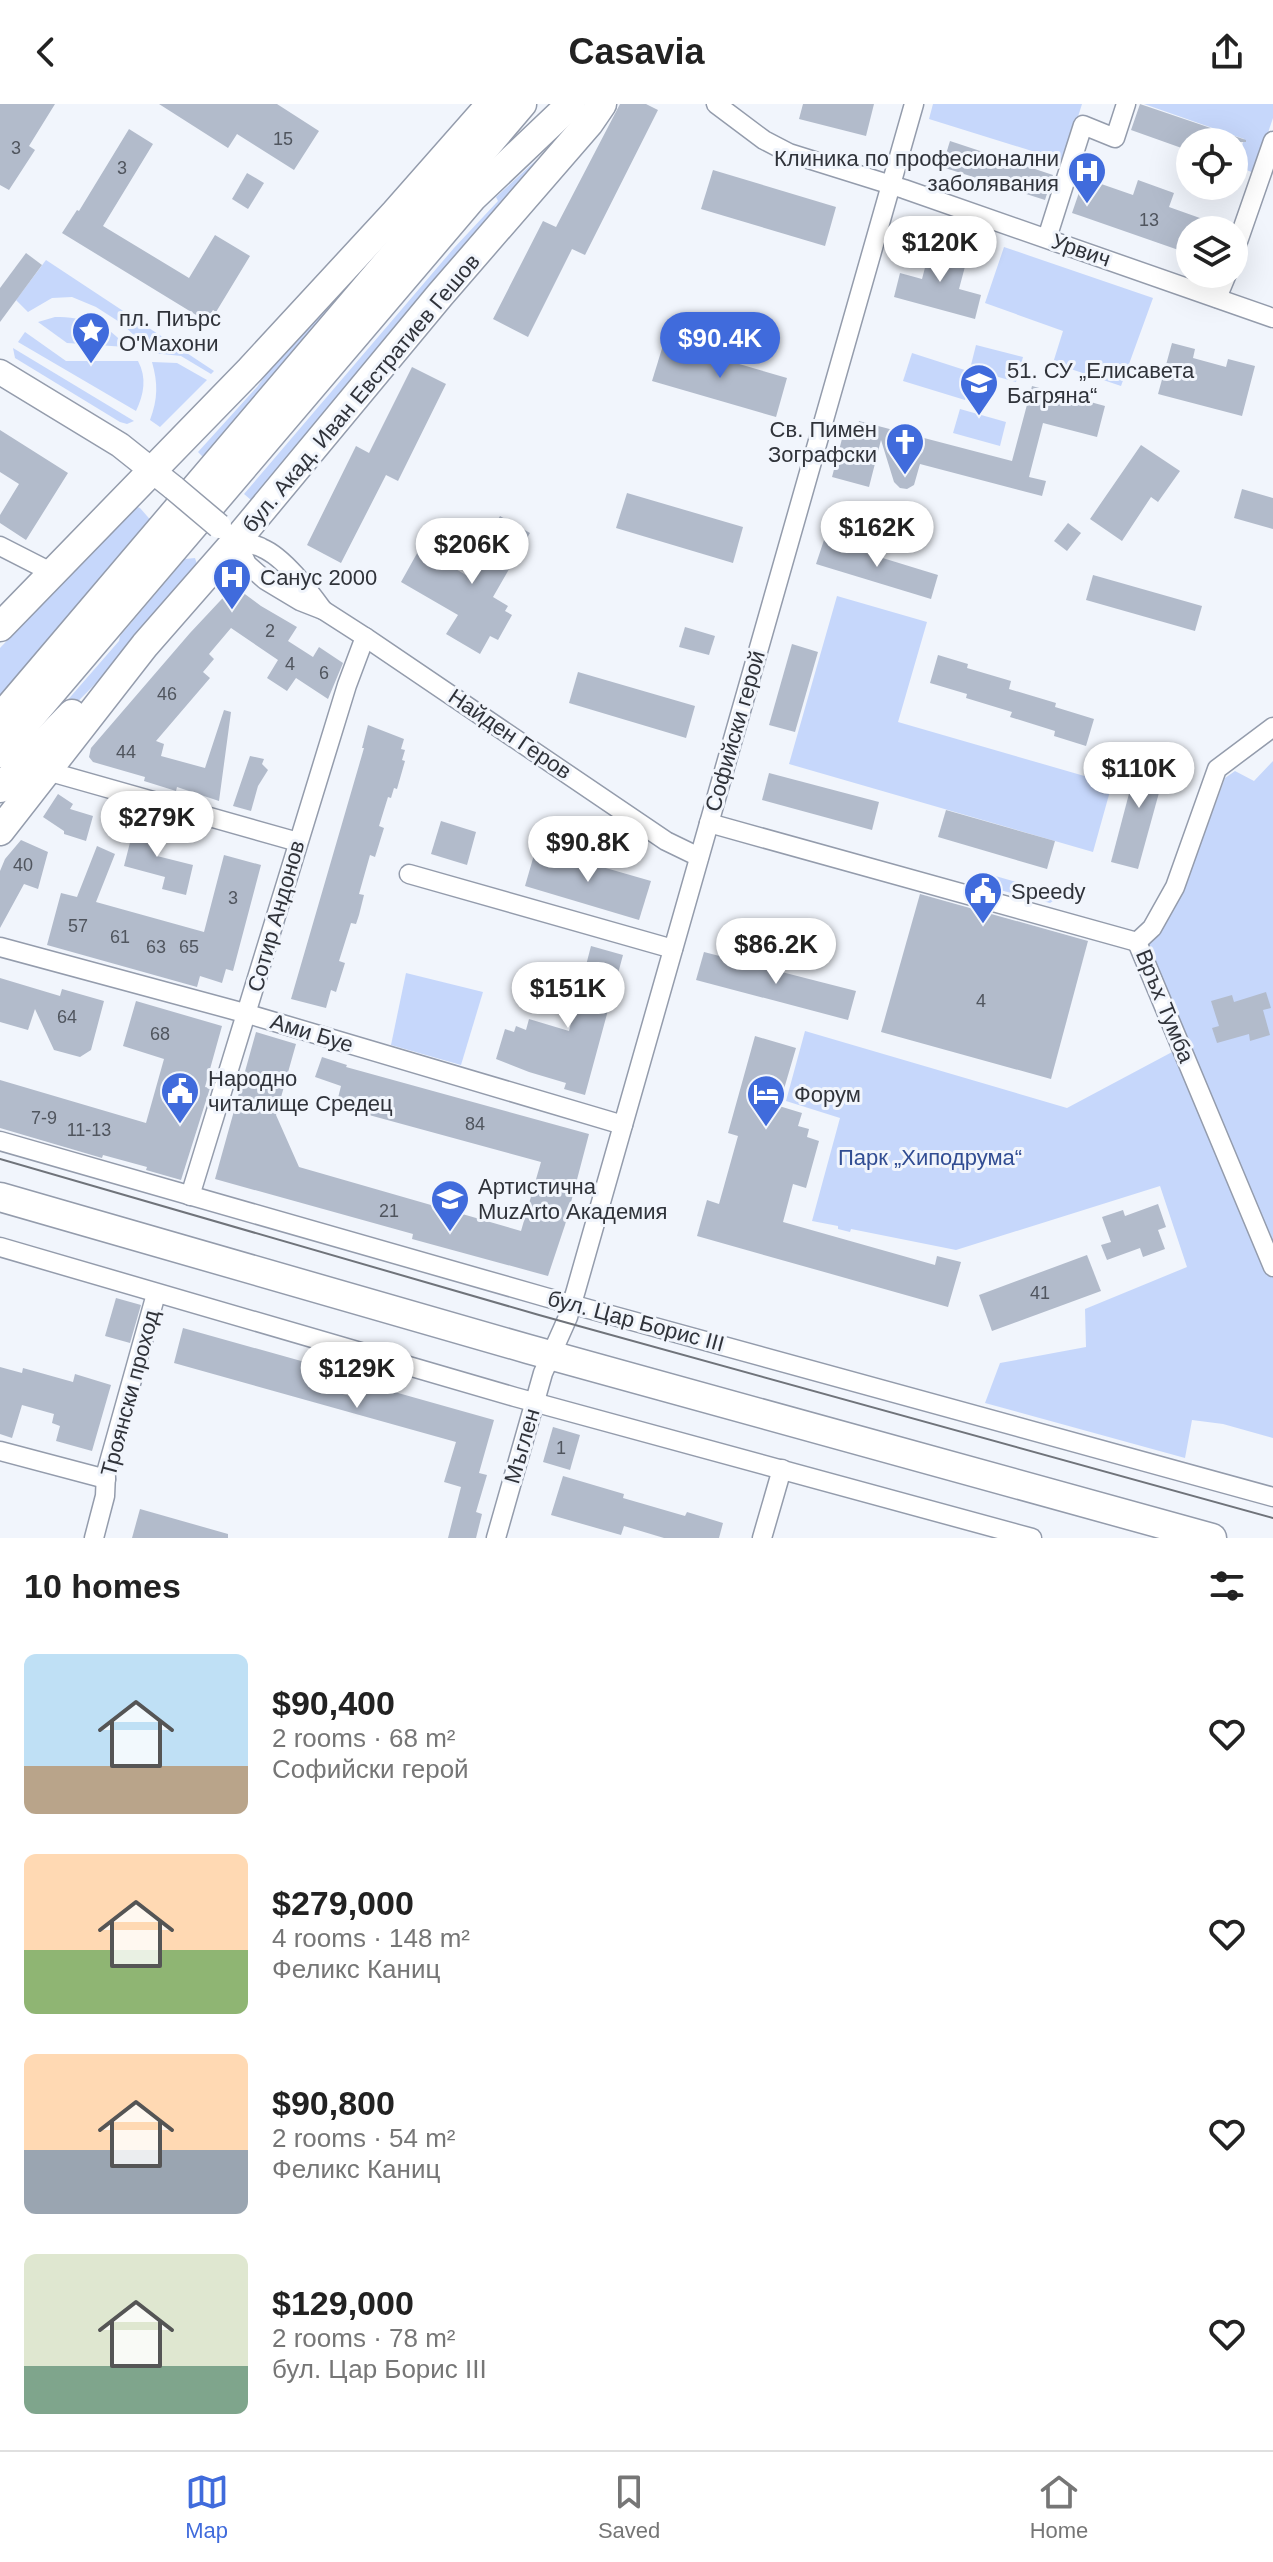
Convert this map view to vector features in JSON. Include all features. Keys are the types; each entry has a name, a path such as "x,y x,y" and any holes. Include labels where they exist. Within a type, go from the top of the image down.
{"main road":[{"path":"0,627 51,572 163,479 491,104"},
{"path":"0,718 522,104"},
{"name":"бул. Акад. Иван Евстратиев Гешов","path":"0,753 473,197 571,104"},
{"name":"бул. Акад. Иван Евстратиев Гешов","path":"0,831 228,534 440,295 602,104"},
{"path":"0,372 120,445 228,534"},
{"path":"0,788 145,645"},
{"path":"0,1197 550,1355 1212,1538"}],"street":[{"name":"Урвич","path":"716,104 764,140 789,153 1047,238 1273,318"},
{"name":"Софийски герой","path":"550,1355 572,1304 914,104"},
{"path":"1047,238 1083,125 1115,138 1126,104"},
{"path":"1247,216 1273,141"},
{"path":"1217,298 1221,288"},
{"name":"Найден Геров","path":"228,534 272,554 323,610 666,841 699,857"},
{"path":"0,546 51,572"},
{"name":"Сотир Андонов","path":"190,1196 347,685 365,637"},
{"name":"Връх Тумба","path":"1273,727 1217,769 1175,887 1152,928 1137,942 1273,1267"},
{"path":"47,771 298,842"},
{"path":"709,823 1137,942"},
{"path":"409,874 673,949"},
{"name":"Ами Буе","path":"0,947 248,1014 623,1125"},
{"name":"бул. Цар Борис III","path":"0,1141 572,1304 1273,1497"},
{"path":"0,1247 534,1402 1032,1538"},
{"name":"Троянски проход","path":"94,1538 105,1496 106,1479 156,1294"},
{"name":"Мъглен","path":"496,1538 550,1355"},
{"path":"0,1451 106,1479"},
{"path":"762,1538 782,1469"}],"green space":[{"path":"933,104 1082,104 1064,161 929,119"},
{"path":"1144,104 1273,104 1273,118 1254,173 1248,171 1248,128 1213,128"},
{"path":"591,110 257,505 244,494 454,248 498,201 496,197"},
{"path":"413,211 204,458 198,452 257,387 282,353"},
{"path":"1004,247 1153,298 1121,386 1053,363 1063,331 985,303"},
{"path":"46,260 214,371 211,374 181,356 153,353 121,323 96,307 72,297 52,298 28,312 16,300"},
{"path":"55,317 95,323 112,333 126,347 67,343 38,322"},
{"path":"25,332 66,361 138,361 143,386 136,411 18,342"},
{"path":"976,345 1023,357 1016,382 970,369"},
{"path":"13,348 134,421 127,424 120,422 15,358"},
{"path":"912,353 974,373 965,400 903,381"},
{"path":"152,362 177,363 207,380 160,427 150,420 156,391"},
{"path":"960,409 1006,422 1000,446 953,433"},
{"path":"135,506 154,524 0,701 0,648"},
{"path":"195,558 197,564 101,678 16,764 12,764 119,641 185,559"},
{"path":"837,596 927,622 898,722 1112,784 1093,852 789,764"},
{"name":"Парк „Хиподрума“","path":"1273,761 1273,1438 1223,1424 1192,1420 1185,1458 985,1403 1000,1363 1086,1347 1085,1309 1187,1267 1160,1186 956,1250 851,1229 850,1232 838,1229 838,1226 812,1221 840,1118 786,1101 805,1031 1067,1108 1189,1043 1148,945 1174,910 1183,891 1225,778 1235,771 1254,781"},
{"path":"985,873 1062,895 1050,903 981,885"},
{"path":"406,973 483,992 461,1065 391,1045"}],"building":[{"path":"0,104 55,104 29,146 35,150 9,190 0,185"},
{"path":"159,104 277,104 319,131 294,170 237,134 228,148"},
{"path":"620,104 646,104 658,110 585,255 572,249 528,337 493,319 543,221 556,227"},
{"path":"803,104 874,104 866,136 799,119"},
{"path":"1140,104 1211,128 1176,128 1176,146 1131,130"},
{"path":"129,129 153,144 103,226 189,278 215,235 250,256 216,312 213,310 206,321 62,233"},
{"path":"950,141 1053,175 1045,200 942,167"},
{"path":"713,170 836,207 825,246 701,209"},
{"path":"247,173 264,183 248,209 232,199"},
{"path":"1084,178 1133,195 1138,180 1174,193 1169,207 1194,216 1176,216 1176,249 1072,213"},
{"path":"932,241 958,248 956,256 967,259 959,289 981,295 975,319 894,297 900,273 922,279"},
{"path":"26,253 42,265 0,322 0,288"},
{"path":"664,342 787,378 776,417 652,381"},
{"path":"1172,343 1195,349 1193,358 1226,367 1228,359 1255,366 1242,416 1158,394"},
{"path":"412,367 446,384 398,481 386,475 341,563 307,545 356,446 369,453"},
{"path":"1032,386 1105,406 1097,437 1043,423 1029,477 1046,481 1042,496 920,464 914,485 907,489 900,488 894,482 881,440 869,487 832,477 843,435 855,438 859,421 1012,461"},
{"path":"0,430 68,473 26,540 0,523 0,515 19,484 0,472"},
{"path":"1141,445 1180,471 1158,502 1151,497 1122,541 1090,519"},
{"path":"1242,489 1273,498 1273,529 1234,518"},
{"path":"627,493 743,527 733,563 616,528"},
{"path":"500,516 530,533 493,597 508,606 505,611 512,615 498,640 490,636 480,654 446,634 458,615 401,582 420,548 466,575"},
{"path":"1068,523 1081,533 1067,551 1054,541"},
{"path":"824,540 938,575 931,599 816,564"},
{"path":"1093,575 1202,606 1195,631 1086,600"},
{"path":"234,586 297,627 288,641 313,657 319,647 343,663 328,699 296,678 287,691 267,678 278,660 231,628 209,654 214,659 203,672 210,678 156,741 164,744 161,756 205,768 224,710 231,712 219,801 177,787 176,791 144,781 145,777 93,762 89,757 91,748"},
{"path":"685,627 715,636 709,655 679,647"},
{"path":"792,644 818,652 795,732 769,725"},
{"path":"938,655 968,664 967,668 1011,681 1009,689 1056,703 1055,707 1094,719 1086,746 1054,736 1055,731 1010,717 1012,712 930,683"},
{"path":"578,672 695,706 686,738 569,703"},
{"path":"368,725 404,739 401,749 405,750 402,760 405,761 397,789 394,788 391,798 388,797 379,826 384,828 375,857 370,855 359,894 364,895 359,915 356,924 351,923 339,961 345,963 336,992 331,990 326,1008 291,999"},
{"path":"1140,752 1168,760 1138,869 1111,862"},
{"path":"250,756 264,759 262,764 268,770 258,786 251,811 233,806"},
{"path":"769,773 879,802 872,830 762,800"},
{"path":"58,794 73,804 70,809 93,816 86,841 64,834 43,817"},
{"path":"946,810 1055,841 1047,869 938,837"},
{"path":"441,821 476,832 467,865 431,854"},
{"path":"135,823 164,830 157,856 193,865 186,895 162,889 165,877 124,866"},
{"path":"21,840 48,852 38,889 24,884 0,928 0,871 5,859"},
{"path":"97,846 115,854 96,902 204,932 224,855 261,865 233,971 226,969 222,983 200,976 197,987 47,945 61,893 77,897"},
{"path":"536,848 651,881 639,920 525,886"},
{"path":"920,894 1088,941 1051,1079 881,1032"},
{"path":"591,946 623,955 585,1095 564,1089 566,1083 496,1059 505,1029 514,1032 516,1026 526,1030 529,1019 569,1031"},
{"path":"704,952 856,991 848,1020 696,980"},
{"path":"0,978 60,996 62,989 104,1001 91,1050 80,1057 54,1050 35,1009 28,1030 0,1022"},
{"path":"1266,992 1271,1008 1263,1010 1270,1035 1250,1041 1249,1034 1217,1043 1212,1028 1219,1026 1211,1001 1232,995 1234,1002"},
{"path":"136,1001 222,1026 205,1087 210,1088 181,1180 146,1170 147,1167 103,1155 102,1158 0,1128 0,1080 146,1123 164,1059 123,1046"},
{"path":"256,1032 296,1044 276,1115 299,1167 521,1231 541,1162 336,1106 341,1086 315,1077 322,1057 346,1067 589,1134 548,1276 412,1239 413,1234 215,1179"},
{"path":"755,1036 796,1048 779,1106 802,1113 798,1126 809,1129 807,1137 819,1141 806,1188 793,1184 783,1222 935,1265 937,1256 961,1262 948,1307 697,1236 707,1200 719,1204 738,1136 728,1133"},
{"path":"1158,1204 1166,1227 1158,1230 1165,1249 1143,1257 1140,1248 1107,1260 1101,1245 1111,1242 1102,1217 1123,1210 1125,1216"},
{"path":"1087,1255 1101,1291 992,1331 979,1295"},
{"path":"116,1298 141,1305 130,1343 105,1336"},
{"path":"183,1328 319,1366 314,1387 355,1397 359,1382 494,1420 479,1473 487,1475 476,1512 482,1514 476,1538 448,1538 461,1487 444,1482 456,1442 174,1363"},
{"path":"0,1367 22,1373 23,1368 73,1382 75,1374 111,1385 92,1451 56,1441 60,1426 52,1423 54,1414 22,1405 12,1438 0,1434"},
{"path":"553,1427 580,1435 570,1470 543,1462"},
{"path":"563,1476 624,1494 623,1498 685,1516 687,1512 723,1523 719,1538 664,1538 624,1526 621,1535 551,1515"},
{"path":"140,1509 228,1534 228,1538 132,1538"}],"tram line":[{"path":"0,1159 539,1315 1273,1518"}],"place":[{"name":"Клиника по професионални заболявания","path":"1087,205"},
{"name":"пл. Пиърс О'Махони","path":"91,365"},
{"name":"51. СУ „Елисавета Багряна“","path":"979,417"},
{"name":"Св. Пимен Зографски","path":"905,476"},
{"name":"Санус 2000","path":"232,611"},
{"name":"Speedy","path":"983,925"},
{"name":"Народно читалище Средец","path":"180,1125"},
{"name":"Форум","path":"766,1128"},
{"name":"Артистична MuzArto Академия","path":"450,1233"}]}
